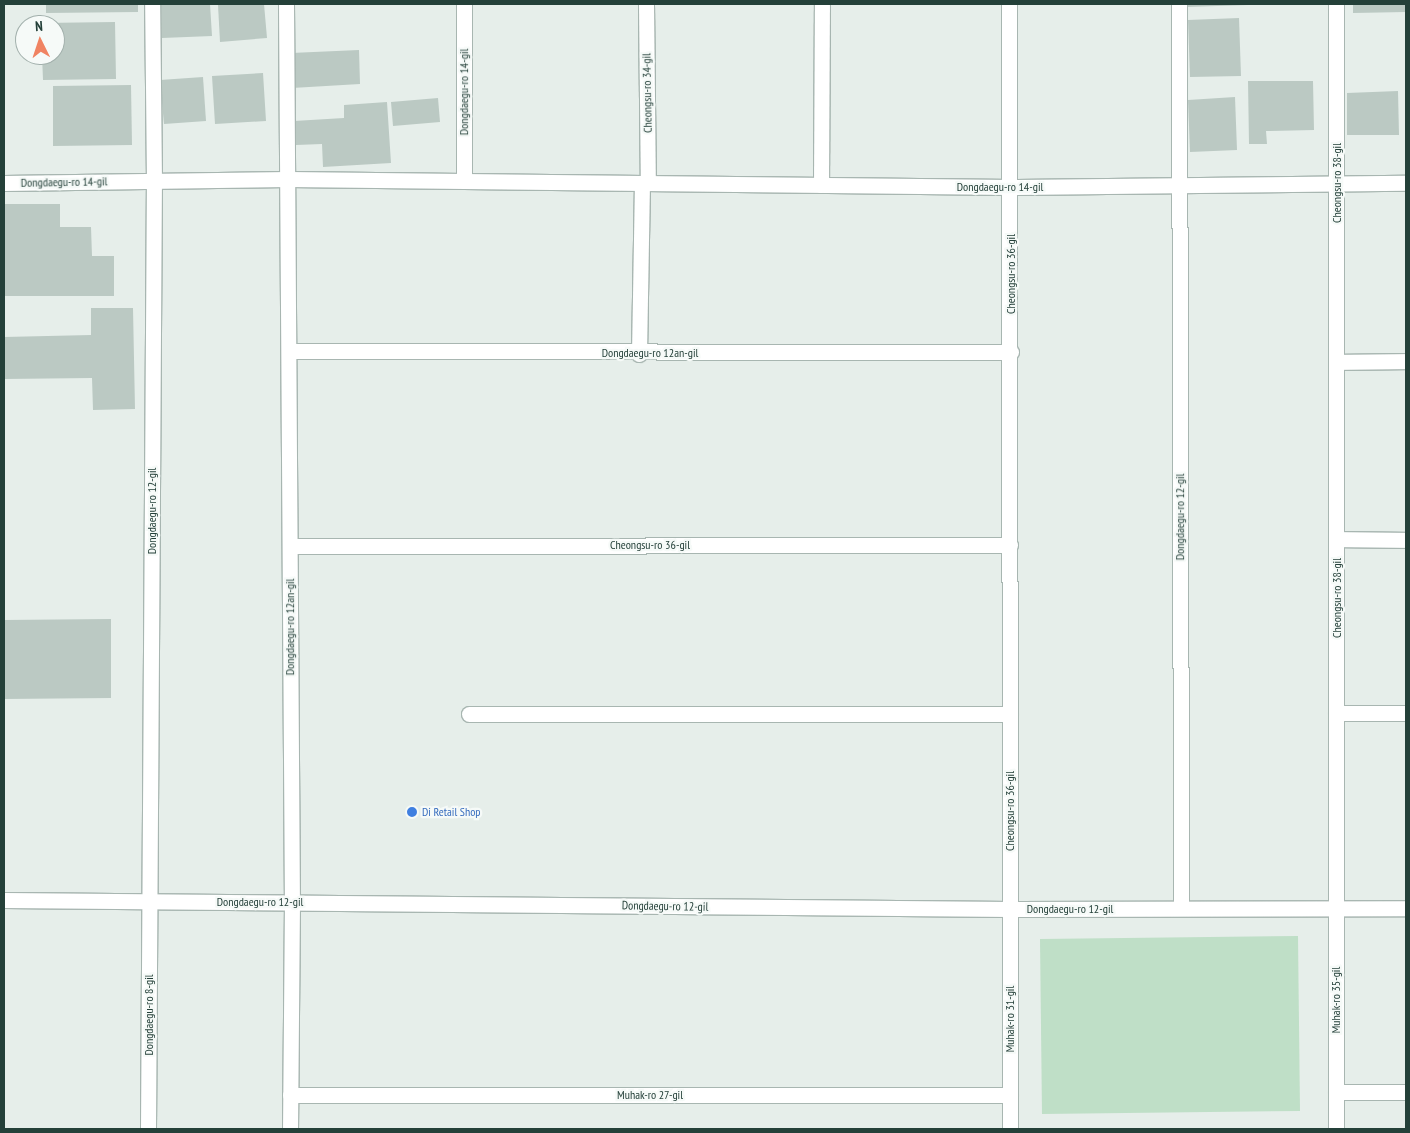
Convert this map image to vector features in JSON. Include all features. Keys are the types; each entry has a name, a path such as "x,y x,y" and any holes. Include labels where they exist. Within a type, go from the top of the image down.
{"street":[{"path":"152,4 154,181"},
{"path":"286,4 288,179"},
{"name":"Dongdaegu-ro 14-gil","path":"464,4 464,181"},
{"name":"Cheongsu-ro 34-gil","path":"645,183 646,4"},
{"path":"821,185 822,4"},
{"name":"Cheongsu-ro 36-gil","path":"1009,4 1011,187 1010,909"},
{"path":"1179,4 1179,186"},
{"name":"Cheongsu-ro 38-gil","path":"1336,4 1336,908"},
{"name":"Dongdaegu-ro 14-gil","path":"4,183 288,179 1011,187 1406,183"},
{"name":"Dongdaegu-ro 12an-gil","path":"288,179 292,902"},
{"name":"Dongdaegu-ro 12-gil","path":"149,901 154,181"},
{"path":"639,354 645,183"},
{"name":"Dongdaegu-ro 12-gil","path":"1179,186 1181,908"},
{"name":"Dongdaegu-ro 12an-gil","path":"289,351 639,354 1011,352"},
{"path":"1337,362 1406,361"},
{"path":"1337,539 1406,540"},
{"name":"Cheongsu-ro 36-gil","path":"290,546 1010,545"},
{"path":"1336,713 1406,713"},
{"path":"469,714 1010,714"},
{"name":"Dongdaegu-ro 12-gil","path":"4,900 1010,909 1406,908"},
{"name":"Dongdaegu-ro 8-gil","path":"148,1129 149,901"},
{"path":"290,1129 292,902"},
{"name":"Muhak-ro 35-gil","path":"1336,908 1336,1129"},
{"name":"Muhak-ro 31-gil","path":"1010,909 1010,1129"},
{"path":"1336,1092 1406,1092"},
{"name":"Muhak-ro 27-gil","path":"290,1095 1010,1095"}],"green space":[{"path":"1298,936 1300,1111 1042,1114 1040,939"}],"building":[{"path":"46,4 138,4 138,12 46,13"},
{"path":"161,4 210,4 212,36 162,38"},
{"path":"264,4 267,38 220,42 218,5"},
{"path":"1186,4 1248,4 1248,5 1186,7"},
{"path":"1353,4 1406,4 1406,12 1353,13"},
{"path":"1239,18 1241,76 1190,77 1188,20"},
{"path":"115,22 116,79 43,80 42,65 65,65 65,23"},
{"path":"359,50 360,84 292,88 291,53"},
{"path":"263,73 266,121 215,124 212,76"},
{"path":"203,77 206,121 164,124 160,80"},
{"path":"1248,81 1313,81 1314,130 1266,131 1267,144 1249,144"},
{"path":"131,85 132,145 53,146 53,86"},
{"path":"1398,91 1399,135 1347,135 1347,93"},
{"path":"1235,97 1237,150 1190,152 1188,100"},
{"path":"438,98 440,122 393,126 391,102"},
{"path":"387,102 391,163 323,167 322,144 296,145 294,121 344,118 344,105"},
{"path":"4,204 60,204 60,227 91,227 92,256 114,256 114,296 4,296"},
{"path":"91,308 133,308 135,409 93,410 92,378 4,379 4,337 91,335"},
{"path":"111,619 111,698 4,699 4,620"}],"place":[{"name":"Di Retail Shop","path":"412,812"}]}
